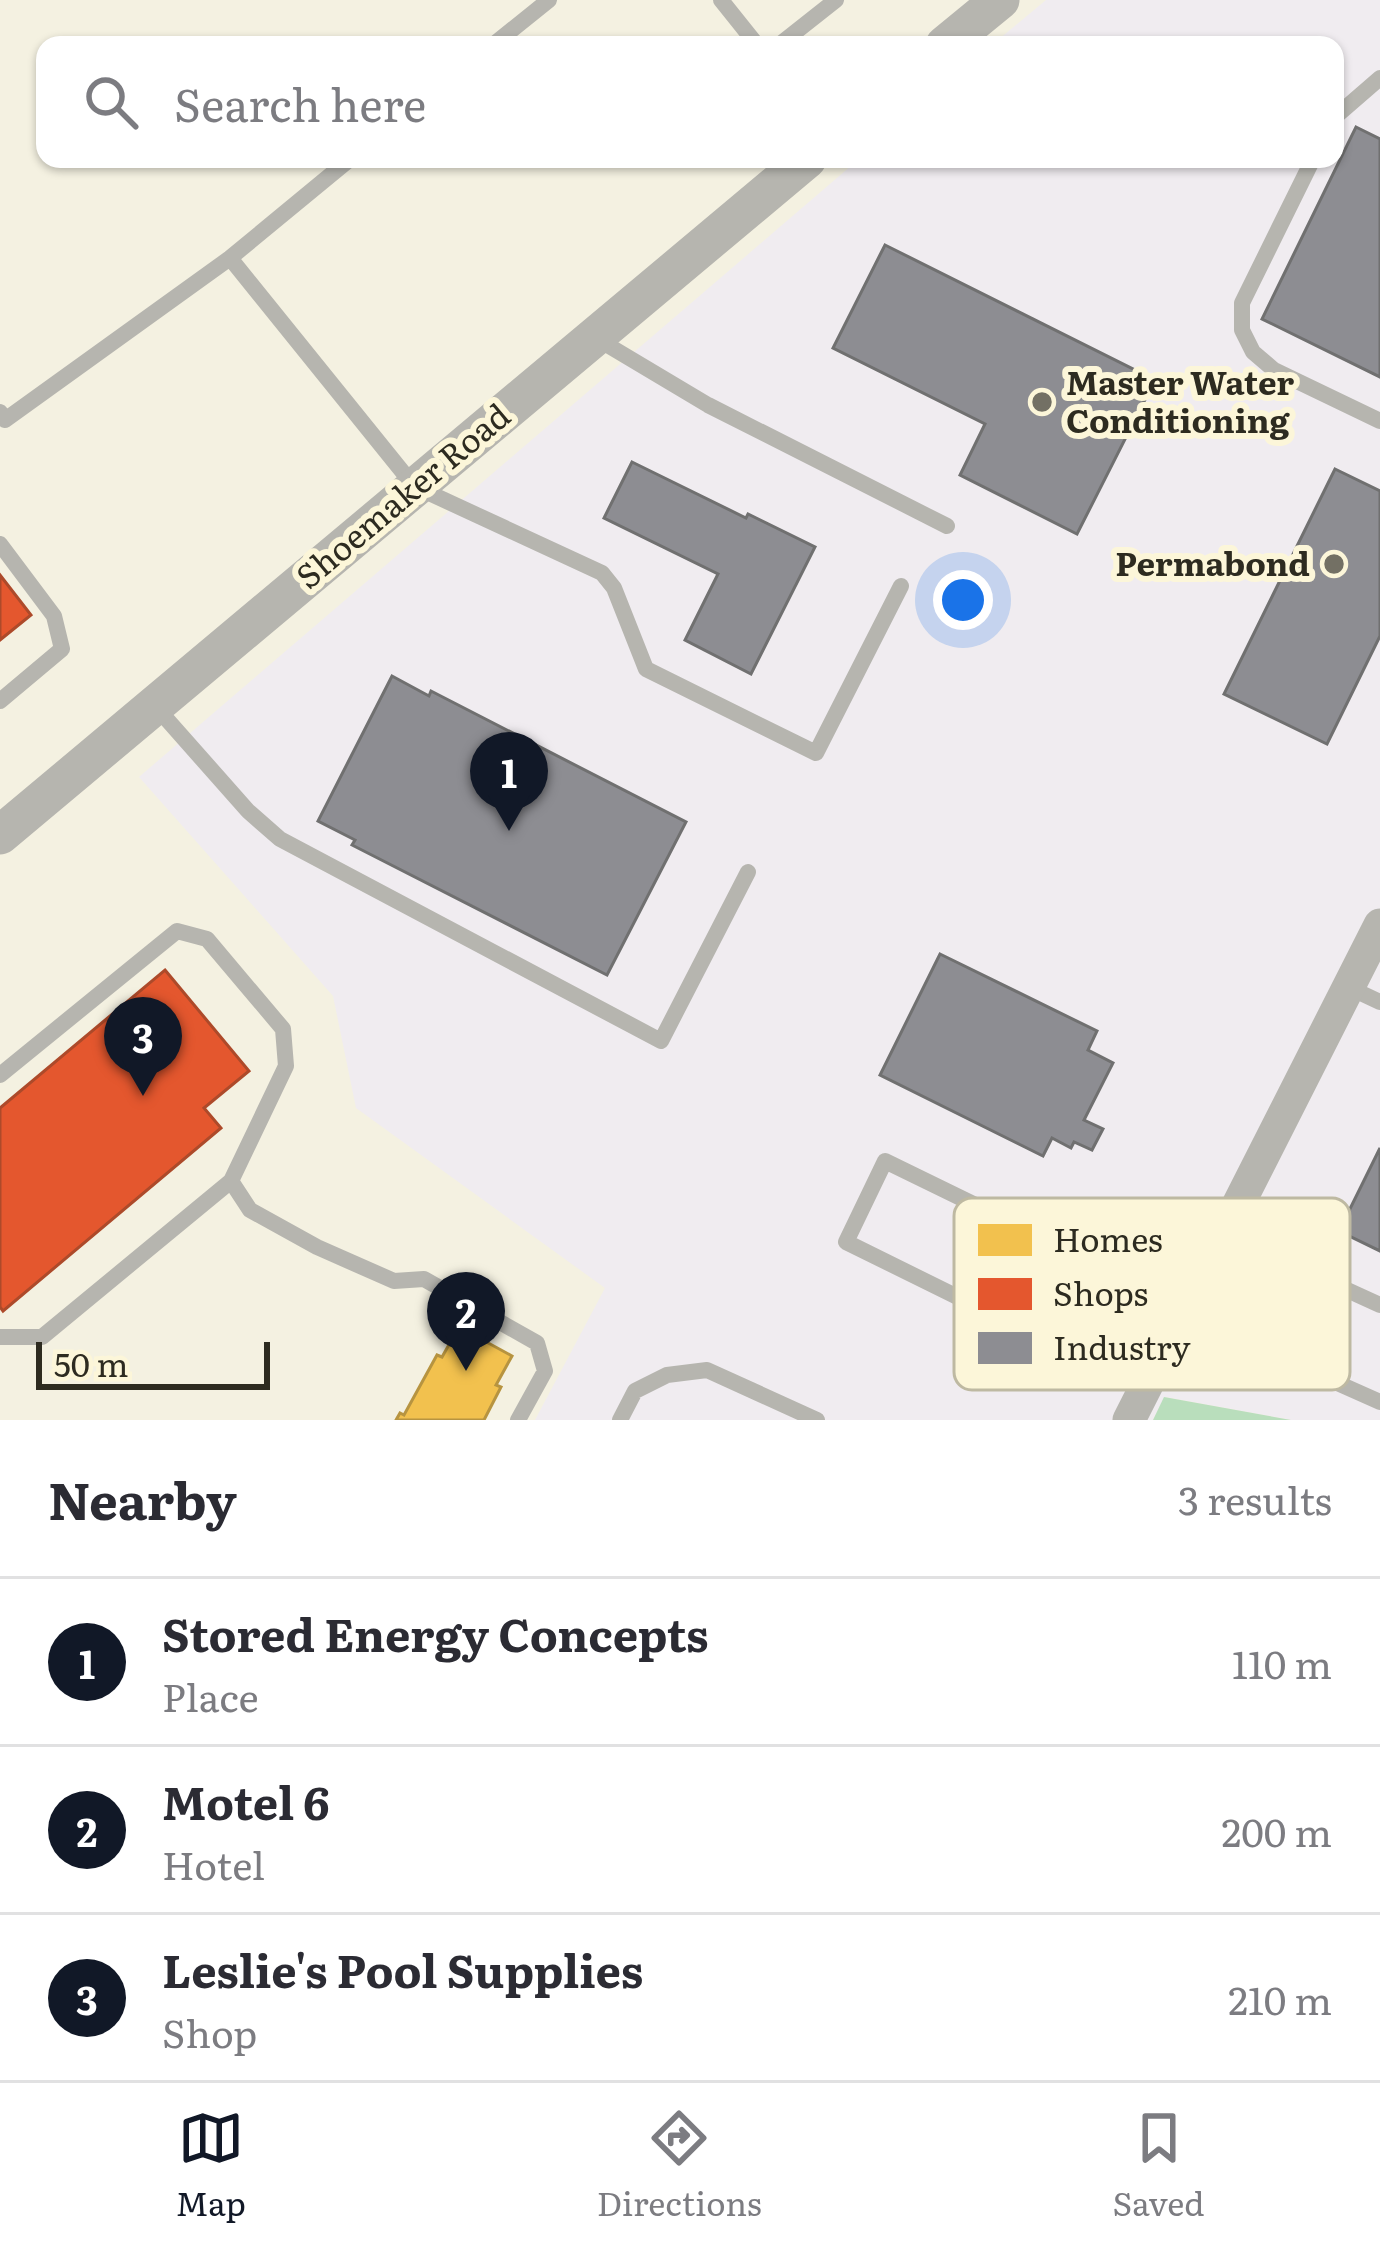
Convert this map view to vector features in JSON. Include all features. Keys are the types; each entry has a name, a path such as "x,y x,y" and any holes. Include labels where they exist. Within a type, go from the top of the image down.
{"street":[{"path":"956,36 1000,0"},
{"name":"Shoemaker Road","path":"0,835 797,168"},
{"path":"1240,1198 1380,925"}],"lane":[{"path":"504,36 549,0"},
{"path":"722,0 750,36"},
{"path":"790,36 836,0"},
{"path":"1344,109 1380,78"},
{"path":"0,412 5,420 230,258 339,168"},
{"path":"1309,168 1242,303 1242,331 1253,352 1274,370 1380,421"},
{"path":"230,258 415,486 602,573 614,588 646,669 816,753 901,586"},
{"path":"593,336 708,406 947,526"},
{"path":"0,544 54,616 62,649 0,701"},
{"path":"154,705 248,811 280,838 662,1041 748,872"},
{"path":"0,1076 177,931 207,939 283,1029 286,1066 231,1181 42,1337 0,1337"},
{"path":"1348,987 1380,1002"},
{"path":"954,1295 846,1242 885,1161 961,1198"},
{"path":"231,1181 250,1210 317,1247 394,1281 424,1279 536,1343 545,1371 518,1420"},
{"path":"1350,1291 1380,1305"},
{"path":"620,1420 634,1391 667,1375 707,1370 817,1420"},
{"path":"1350,1389 1380,1402"}],"shaded area":[{"path":"1046,0 1380,0 1380,1420 1291,1420 1165,1397 1153,1420 535,1420 605,1288 356,1108 333,996 139,777 849,168 1344,168 1344,36 1003,36"}],"green space":[{"path":"1164,1397 1291,1420 1153,1420"}],"building: Homes":[{"path":"459,1327 512,1356 484,1420 396,1420 400,1413 404,1415 437,1355 442,1357"}],"building: Shops":[{"path":"0,575 31,615 0,640"},
{"path":"165,970 249,1071 204,1108 221,1128 3,1311 0,1108"}],"building: Industry":[{"path":"1356,127 1380,139 1380,377 1262,319 1336,168 1344,168 1344,152"},
{"name":"Master Water Conditioning","path":"885,245 1155,380 1077,534 960,475 985,424 833,348"},
{"path":"632,462 815,547 751,674 685,640 718,574 604,518"},
{"name":"Permabond","path":"1335,469 1380,491 1380,636 1327,744 1224,694"},
{"path":"392,676 429,696 431,691 686,822 607,975 352,845 355,840 318,821"},
{"path":"940,954 1097,1031 1088,1050 1113,1063 1084,1120 1103,1129 1092,1150 1074,1142 1071,1148 1052,1138 1043,1156 880,1075"},
{"path":"1380,1148 1380,1251 1350,1236 1350,1209"}],"place":[{"name":"Master Water Conditioning","path":"1042,402"},
{"name":"Permabond","path":"1334,564"},
{"name":"Stored Energy Concepts","path":"509,831"},
{"name":"Leslie's Pool Supplies","path":"143,1096"},
{"name":"Motel 6","path":"466,1371"}]}
